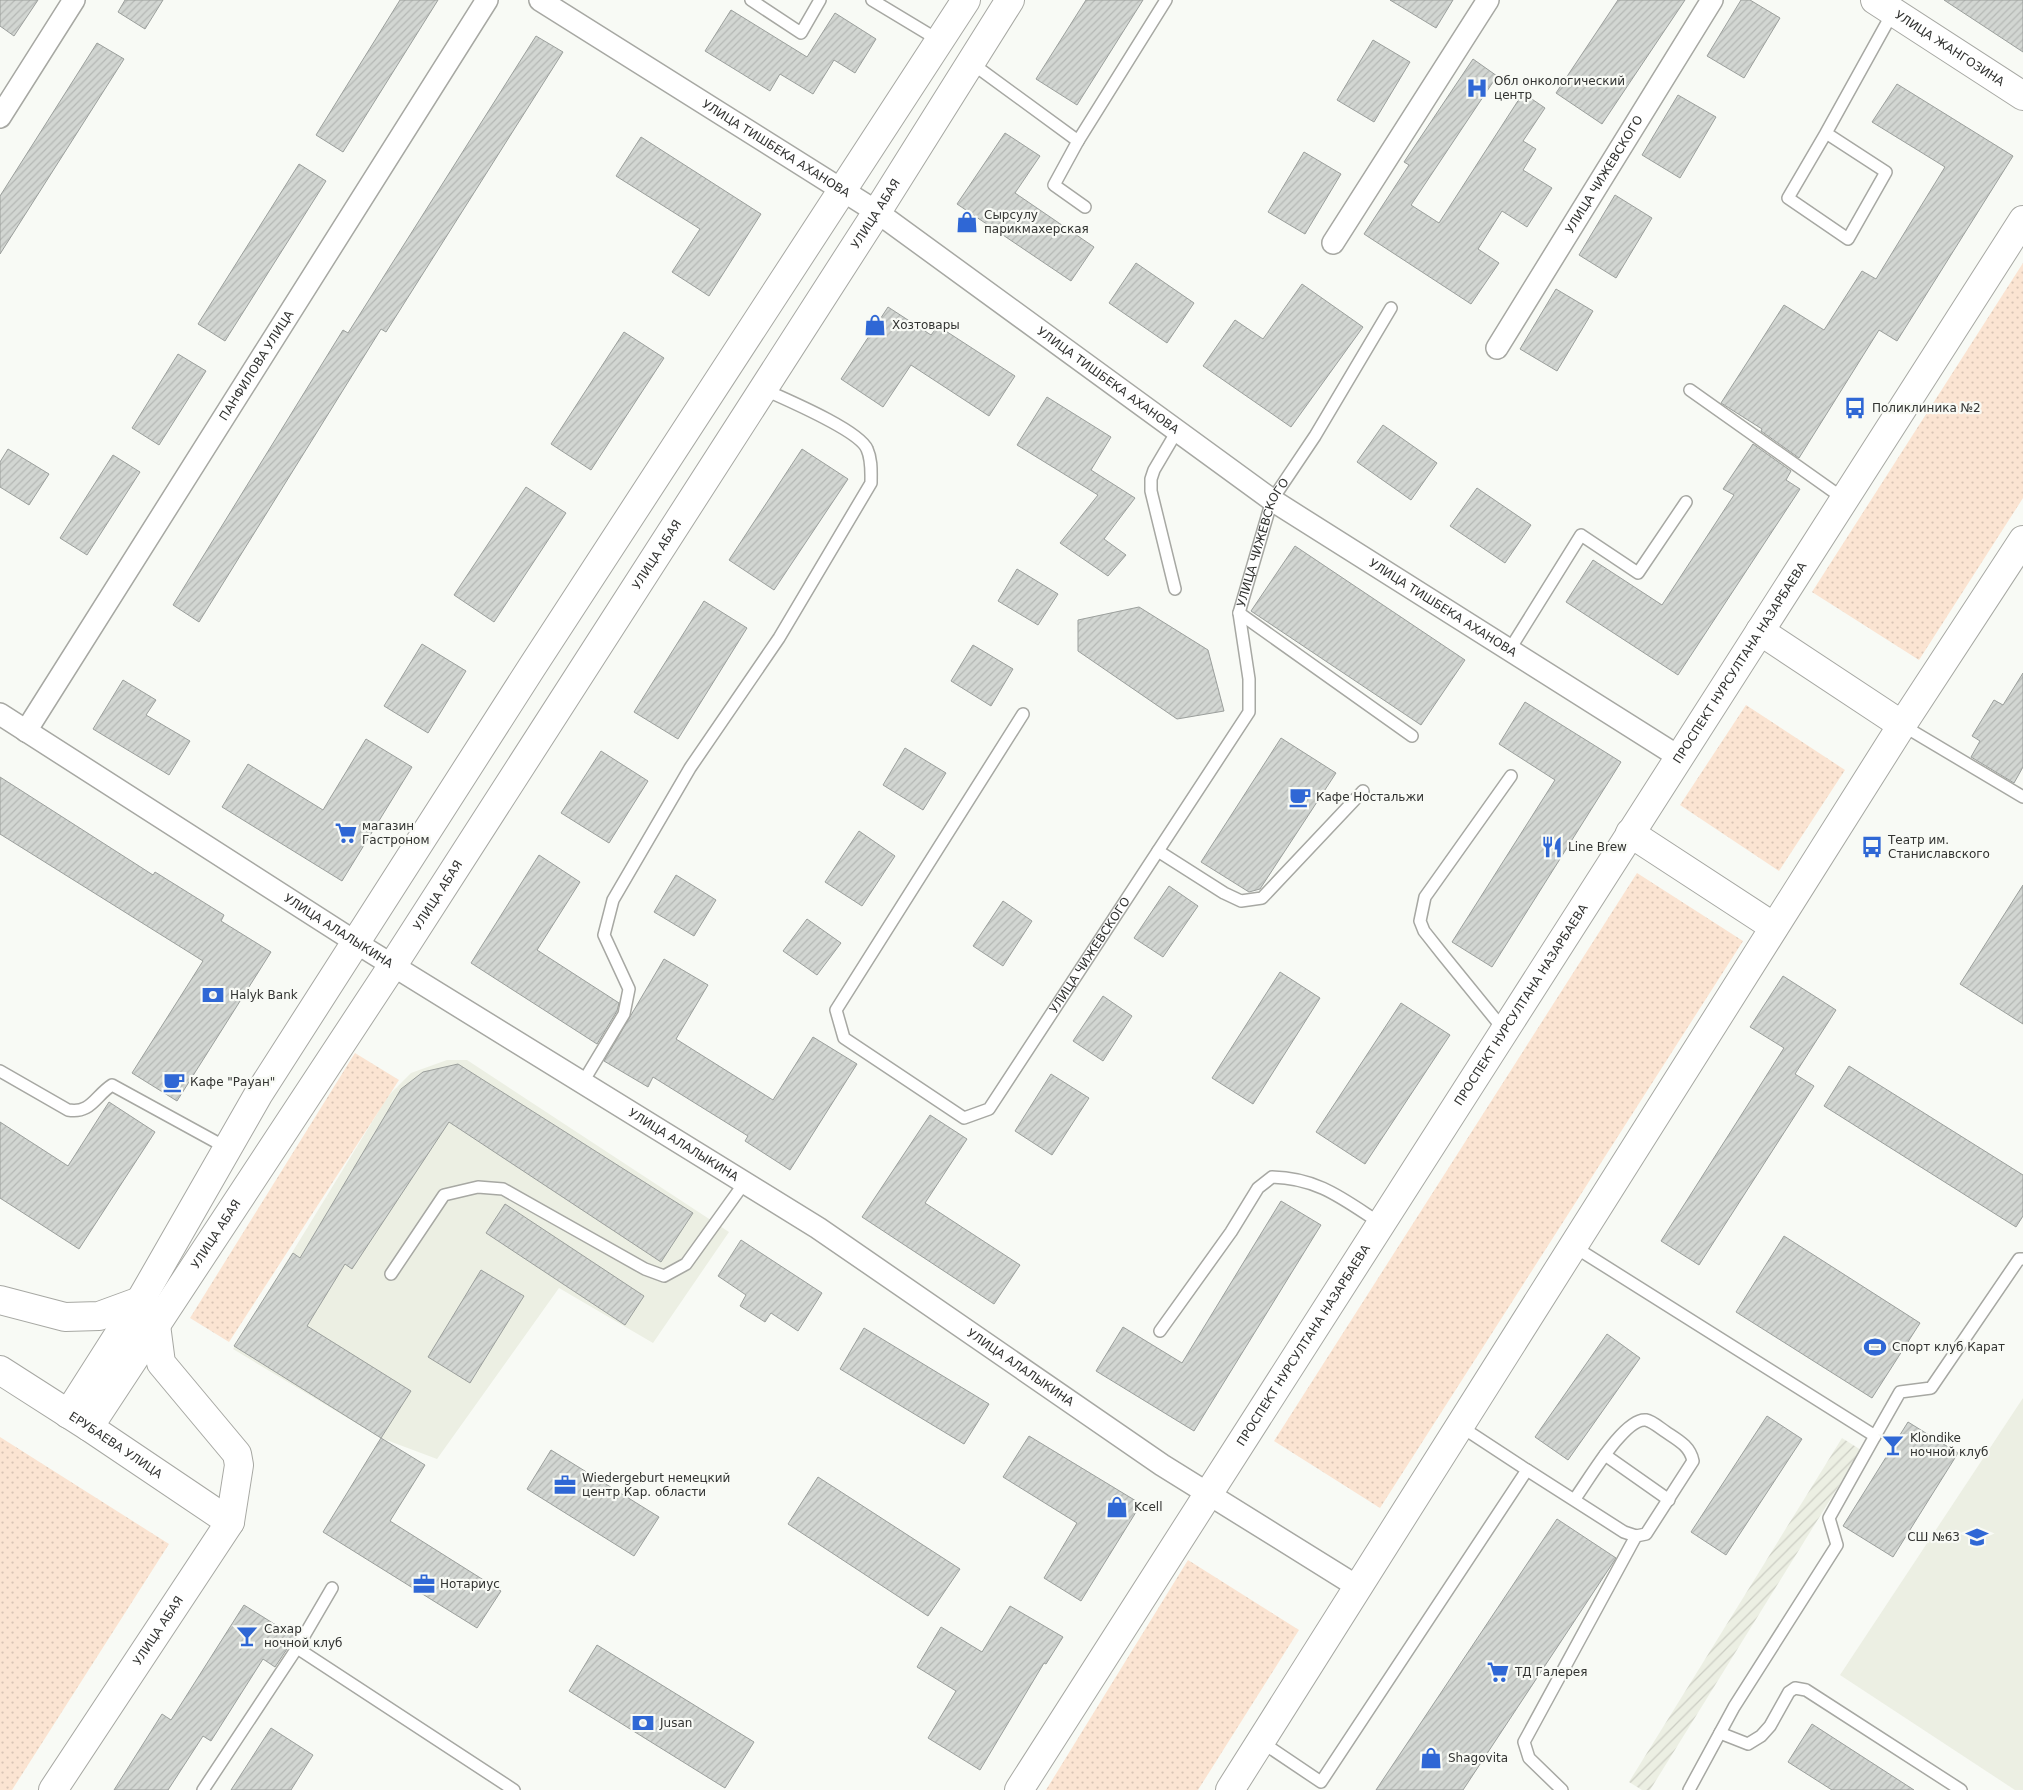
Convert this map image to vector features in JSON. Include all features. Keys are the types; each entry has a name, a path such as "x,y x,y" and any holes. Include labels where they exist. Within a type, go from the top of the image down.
{"main road":[{"path":"78,1421 140,1301 258,1095 966,0"},
{"name":"УЛИЦА АБАЯ","path":"53,1790 230,1522 239,1465 237,1454 161,1363 156,1324 393,965 764,389 1010,0"},
{"name":"УЛИЦА ЖАНГОЗИНА","path":"1884,6 2023,96"},
{"name":"ПРОСПЕКТ НУРСУЛТАНА НАЗАРБАЕВА","path":"1019,1790 1207,1493 2023,220"},
{"path":"1230,1790 1902,725 2023,540"},
{"path":"1760,630 1902,725"},
{"path":"1630,833 1774,927"},
{"path":"0,1300 65,1317 99,1316 140,1301"},
{"path":"78,1421 156,1324"},
{"name":"ЕРУБАЕВА УЛИЦА","path":"0,1370 230,1522"}],"street":[{"path":"0,117 74,0"},
{"name":"ПАНФИЛОВА УЛИЦА","path":"26,731 487,0"},
{"name":"УЛИЦА ТИШБЕКА АХАНОВА","path":"540,0 877,212 1272,500 1679,757"},
{"path":"1332,242 1488,0"},
{"name":"УЛИЦА ЧИЖЕВСКОГО","path":"1497,348 1712,0"},
{"name":"УЛИЦА АЛАЛЫКИНА","path":"0,714 356,942 818,1228 1162,1465 1358,1587"}],"lane":[{"path":"751,0 801,33 820,0"},
{"path":"872,0 940,41"},
{"path":"1085,207 1054,185 1078,141 1166,0"},
{"path":"1826,133 1886,172 1848,239 1788,198 1826,133 1884,6"},
{"path":"970,62 1078,141"},
{"name":"УЛИЦА ЧИЖЕВСКОГО","path":"1023,714 836,1010 844,1038 964,1118 989,1108 1249,712 1249,679 1239,613 1272,500 1315,436 1391,308"},
{"path":"582,1082 624,1014 629,990 604,935 614,900 690,768 779,638 871,483 872,464 867,448 855,434 764,389"},
{"path":"1690,390 1844,500"},
{"path":"1175,589 1151,480 1154,470 1177,431"},
{"path":"1510,649 1581,534 1638,573 1686,502"},
{"path":"1239,613 1412,736"},
{"path":"1902,725 2023,798"},
{"path":"1504,1030 1424,931 1420,921 1425,897 1511,776"},
{"path":"1158,851 1224,893 1241,901 1262,898 1363,791"},
{"path":"0,1071 68,1110 79,1112 90,1106 104,1090 112,1085 227,1148"},
{"path":"1160,1331 1231,1232 1258,1188 1272,1177 1291,1177 1316,1184 1380,1223"},
{"path":"391,1274 444,1195 478,1187 503,1189 645,1269 664,1276 686,1264 746,1182"},
{"path":"1573,1246 1875,1436"},
{"path":"1689,1790 1720,1733 1837,1545 1829,1518 1900,1392 1932,1388 2022,1257"},
{"path":"1460,1426 1527,1470 1624,1532 1636,1536 1646,1534 1693,1461 1692,1454 1685,1444 1647,1420 1637,1421 1630,1424 1574,1500"},
{"path":"1605,1456 1669,1500"},
{"path":"1260,1741 1323,1786 1527,1470"},
{"path":"1562,1790 1529,1758 1524,1742 1636,1536"},
{"path":"203,1790 297,1648 332,1588"},
{"path":"297,1648 514,1790"},
{"path":"1720,1733 1748,1744 1761,1736 1770,1726 1789,1692 1796,1688 1806,1690 1961,1790"}],"shaded area":[{"path":"2023,263 2023,498 1919,660 1812,592"},
{"path":"1746,705 1845,770 1779,871 1680,805"},
{"path":"1637,873 1743,941 1380,1508 1274,1441"},
{"path":"355,1053 399,1080 229,1342 190,1318"},
{"path":"447,1060 467,1060 729,1232 653,1343 559,1288 437,1459 381,1438 233,1349 388,1096 411,1073"},
{"name":"СШ №63","path":"2023,1398 2023,1790 2015,1790 1840,1675"},
{"path":"0,1437 169,1544 12,1790 0,1790"},
{"path":"1842,1438 1861,1450 1650,1790 1642,1790 1629,1782"},
{"path":"1188,1560 1299,1630 1198,1790 1046,1790"}],"building":[{"path":"0,0 38,0 14,36 0,26"},
{"path":"125,0 163,0 145,29 118,12"},
{"path":"400,0 438,0 343,152 316,135"},
{"path":"1086,0 1143,0 1077,105 1036,79"},
{"path":"1390,0 1453,0 1436,28"},
{"path":"1618,0 1685,0 1602,124 1556,93"},
{"path":"1741,0 1750,0 1780,18 1744,78 1707,56"},
{"path":"1944,0 2023,0 2023,52"},
{"path":"731,10 807,57 835,13 876,39 855,73 834,60 813,94 780,74 770,91 705,51"},
{"path":"536,36 563,52 386,332 381,329 199,622 173,605 343,330 348,333"},
{"path":"1373,40 1410,62 1374,122 1337,100"},
{"path":"97,43 124,59 0,254 0,196"},
{"path":"1473,59 1497,76 1411,205 1439,223 1523,93 1545,108 1523,141 1536,149 1523,170 1552,188 1527,227 1502,211 1478,249 1499,263 1471,304 1364,234 1409,165 1404,162"},
{"path":"1897,84 2013,156 1897,341 1879,330 1799,458 1761,431 1762,429 1721,403 1784,305 1824,330 1862,271 1876,279 1945,167 1872,122"},
{"path":"1678,95 1716,117 1680,178 1642,155"},
{"path":"1005,133 1040,156 1015,193 1094,247 1071,281 957,204"},
{"path":"641,137 761,214 709,296 672,272 700,229 616,176"},
{"path":"1304,152 1341,174 1305,234 1268,212"},
{"path":"299,164 326,181 225,341 198,324"},
{"path":"1615,195 1652,218 1616,278 1579,255"},
{"path":"1136,263 1194,303 1167,343 1109,303"},
{"path":"1302,284 1363,327 1291,427 1203,366 1235,320 1263,339"},
{"path":"1556,289 1593,311 1557,371 1520,349"},
{"path":"888,307 931,335 938,326 1015,376 989,416 911,365 883,407 841,379"},
{"path":"624,332 664,358 591,470 551,444"},
{"path":"178,354 206,371 159,445 132,428"},
{"path":"1047,397 1111,437 1091,470 1135,498 1104,539 1126,555 1108,576 1060,543 1098,495 1017,445"},
{"path":"1383,425 1437,463 1411,500 1357,462"},
{"path":"1753,444 1791,471 1786,480 1800,489 1678,675 1566,602 1593,560 1662,605 1734,495 1723,489"},
{"path":"8,449 49,474 29,505 0,487 0,462"},
{"path":"802,449 848,479 774,590 729,560"},
{"path":"113,455 140,472 87,555 60,538"},
{"path":"526,487 566,513 494,622 454,595"},
{"path":"1477,488 1531,525 1505,563 1450,526"},
{"path":"1295,546 1465,660 1421,725 1251,611"},
{"path":"1017,569 1058,594 1038,625 998,601"},
{"path":"704,601 747,628 678,739 634,712"},
{"path":"1139,607 1208,650 1224,711 1177,719 1078,651 1078,620"},
{"path":"422,644 466,671 428,733 384,706"},
{"path":"973,645 1013,669 991,706 951,681"},
{"path":"2023,673 2023,767 2014,783 1971,757 1980,741 1972,736 1994,700 2003,705"},
{"path":"123,680 156,700 146,715 190,741 169,775 93,729"},
{"path":"1525,702 1621,762 1492,967 1452,942 1555,780 1499,744"},
{"path":"1281,738 1336,773 1260,889 1249,892 1201,862"},
{"path":"366,739 412,767 342,881 222,807 248,764 323,810"},
{"path":"905,748 946,773 923,810 883,785"},
{"path":"601,751 648,781 609,843 561,813"},
{"path":"0,777 153,875 155,872 224,915 221,921 271,952 177,1101 132,1073 203,961 0,834"},
{"path":"859,831 895,856 862,906 825,882"},
{"path":"539,855 580,882 537,950 619,1003 617,1011 597,1044 471,963"},
{"path":"676,875 716,900 694,936 654,912"},
{"path":"2023,885 2023,1024 1960,984"},
{"path":"1169,886 1198,906 1163,957 1134,938"},
{"path":"1003,901 1032,921 1003,966 973,946"},
{"path":"807,919 841,943 817,975 783,951"},
{"path":"664,959 708,985 676,1039 773,1100 813,1037 857,1064 790,1170 745,1141 748,1136 653,1077 648,1087 604,1061"},
{"path":"1280,972 1320,998 1253,1104 1212,1078"},
{"path":"1783,976 1836,1010 1795,1074 1814,1086 1699,1265 1661,1241 1784,1048 1750,1027"},
{"path":"1103,996 1132,1016 1103,1061 1073,1041"},
{"path":"1401,1003 1450,1035 1365,1164 1316,1132"},
{"path":"458,1064 693,1213 661,1262 449,1122 352,1269 345,1264 307,1326 411,1391 381,1438 234,1346 293,1253 300,1258 401,1089 423,1072"},
{"path":"1849,1066 2023,1175 2023,1216 2016,1227 1824,1106"},
{"path":"1051,1074 1089,1098 1052,1155 1015,1131"},
{"path":"109,1102 155,1132 79,1249 0,1198 0,1122 68,1166"},
{"path":"930,1115 967,1139 925,1203 1020,1265 994,1304 862,1217"},
{"path":"1281,1201 1321,1225 1194,1431 1096,1371 1123,1327 1182,1363"},
{"path":"505,1204 644,1296 625,1325 486,1233"},
{"path":"1784,1236 1920,1323 1872,1398 1736,1312"},
{"path":"741,1240 822,1293 798,1331 771,1313 765,1322 740,1306 746,1295 718,1276"},
{"path":"481,1270 524,1296 470,1383 428,1357"},
{"path":"864,1328 989,1404 964,1444 840,1369"},
{"path":"1607,1334 1640,1358 1568,1460 1535,1437"},
{"path":"1767,1416 1802,1439 1726,1555 1691,1532"},
{"path":"1908,1422 1958,1453 1893,1557 1843,1526"},
{"path":"1029,1436 1141,1504 1081,1601 1044,1578 1077,1523 1003,1477"},
{"path":"381,1438 425,1465 390,1521 501,1591 477,1628 323,1532"},
{"path":"551,1450 659,1517 634,1556 527,1489"},
{"path":"818,1477 960,1569 928,1616 788,1524"},
{"name":"ТД Галерея","path":"1557,1519 1616,1558 1463,1790 1376,1790"},
{"path":"244,1605 295,1637 275,1667 263,1659 211,1741 203,1736 168,1790 114,1790 162,1714 171,1720"},
{"path":"1010,1606 1063,1637 1046,1664 1044,1663 980,1770 928,1738 956,1691 917,1667 941,1627 982,1652"},
{"path":"597,1645 754,1742 725,1788 569,1691"},
{"path":"1812,1724 1914,1790 1832,1790 1788,1762"},
{"path":"271,1728 313,1755 291,1790 231,1790"}],"place":[{"name":"Обл онкологический центр","path":"1477,88"},
{"name":"Сырсулу парикмахерская","path":"967,222"},
{"name":"Хозтовары","path":"875,325"},
{"name":"Поликлиника №2","path":"1855,408"},
{"name":"Кафе Ностальжи","path":"1300,797"},
{"name":"магазин Гастроном","path":"346,833"},
{"name":"Line Brew","path":"1552,847"},
{"name":"Театр им. Станиславского","path":"1872,847"},
{"name":"Halyk Bank","path":"213,995"},
{"name":"Кафе \"Рауан\"","path":"174,1082"},
{"name":"Спорт клуб Карат","path":"1875,1347"},
{"name":"Klondike ночной клуб","path":"1893,1445"},
{"name":"Wiedergeburt немецкий центр Кар. области","path":"565,1485"},
{"name":"Kcell","path":"1117,1507"},
{"name":"СШ №63","path":"1977,1537"},
{"name":"Нотариус","path":"424,1584"},
{"name":"Сахар ночной клуб","path":"247,1636"},
{"name":"ТД Галерея","path":"1498,1672"},
{"name":"Jusan","path":"643,1723"},
{"name":"Shagovita","path":"1431,1758"}]}
